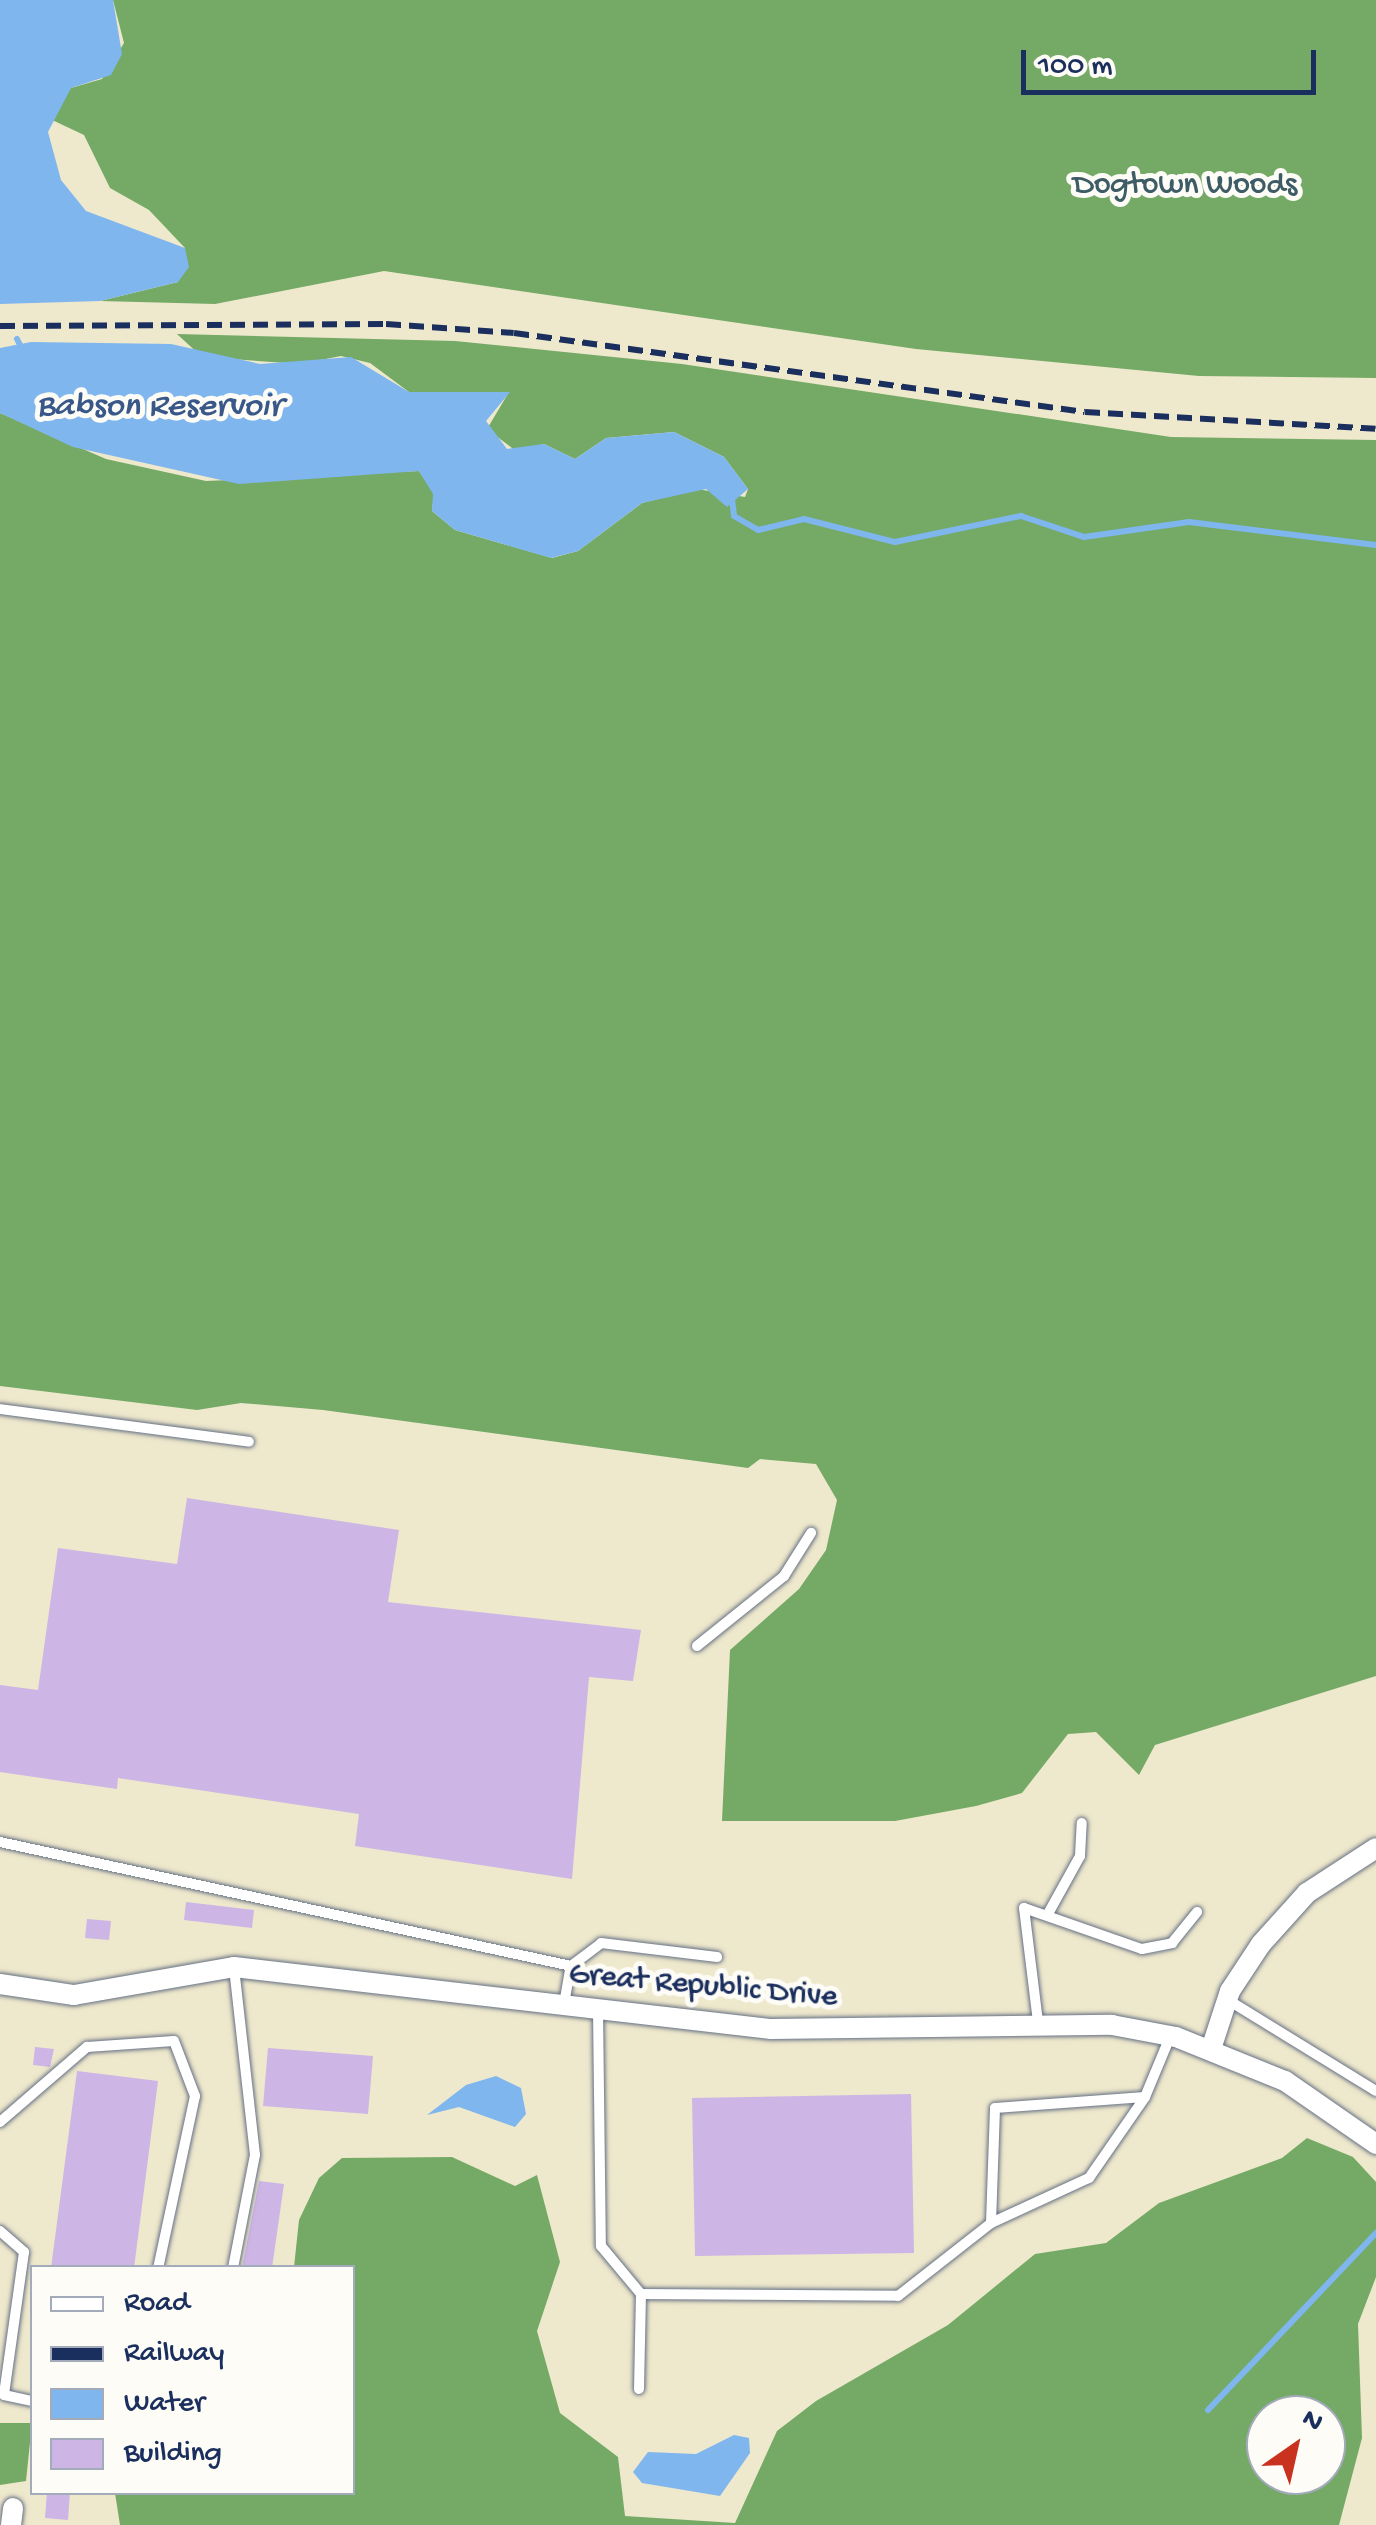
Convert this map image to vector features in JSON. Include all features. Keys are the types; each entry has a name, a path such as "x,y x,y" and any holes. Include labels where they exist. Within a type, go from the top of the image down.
{"street":[{"path":"1210,2049 1227,2000 1308,1892 1376,1848"},
{"name":"Great Republic Drive","path":"0,1984 74,1995 234,1967 772,2029 1038,2022 1170,2036 1285,2082 1376,2144"}],"lane":[{"path":"0,1409 249,1442"},
{"path":"696,1646 784,1576 811,1533"},
{"path":"1050,1912 1080,1856 1082,1823"},
{"path":"0,1842 572,1966"},
{"path":"1038,2022 1024,1908 1050,1912 1142,1949 1172,1943 1197,1912"},
{"path":"564,2005 572,1966 601,1943 717,1957"},
{"path":"234,1967 255,2155 234,2265"},
{"path":"1227,2000 1376,2090"},
{"path":"598,2009 601,2246 641,2294 640,2388"},
{"path":"641,2294 898,2296 991,2224 1089,2178 1145,2098 1170,2036"},
{"path":"0,2122 87,2047 174,2041 195,2096 159,2265"},
{"path":"991,2224 995,2108 1145,2098"},
{"path":"0,2231 24,2252 4,2395 30,2401"}],"green space":[{"name":"Dogtown Woods","path":"113,0 1376,0 1376,378 1199,376 916,349 384,271 215,304 100,301 178,282 185,248 149,210 110,188 84,135 48,118 71,88 102,79 124,43"},
{"path":"177,334 455,341 682,364 1171,437 1376,440 1376,1676 1155,1745 1139,1775 1096,1732 1068,1734 1022,1793 976,1806 895,1821 722,1821 730,1650 799,1589 826,1550 837,1500 816,1464 760,1459 748,1468 323,1410 241,1403 197,1410 0,1386 0,413 106,459 206,481 419,471 434,494 432,511 455,530 552,558 578,551 642,503 697,489 745,497 748,489 724,457 674,432 606,438 575,459 544,444 516,451 487,429 509,392 409,392 370,363 341,356 300,364 202,357"},
{"path":"1307,2138 1353,2157 1376,2182 1376,2277 1358,2324 1362,2438 1339,2525 120,2525 115,2495 355,2495 355,2265 294,2265 299,2220 319,2178 342,2158 452,2157 515,2186 537,2175 560,2262 537,2331 560,2413 618,2457 625,2516 735,2523 777,2431 816,2401 948,2325 1035,2254 1106,2243 1159,2203 1282,2158"},
{"path":"0,2423 30,2423 26,2481 0,2485"}],"water":[{"name":"Babson Reservoir","path":"0,0 113,0 122,54 111,75 71,88 48,132 61,180 86,211 185,248 189,267 178,282 100,301 0,304"},
{"name":"Babson Reservoir","path":"31,342 171,344 260,364 351,357 409,392 510,392 486,421 507,449 544,444 575,459 606,438 674,432 724,457 748,489 727,507 706,489 642,503 578,551 551,558 455,530 432,511 433,494 419,471 239,484 73,447 0,413 0,348"},
{"path":"496,2076 521,2088 526,2114 515,2127 459,2107 427,2115 466,2085"},
{"path":"734,2435 749,2438 750,2453 720,2496 642,2483 633,2472 648,2452 696,2454"}],"building":[{"path":"187,1498 399,1530 388,1602 641,1630 633,1681 589,1677 572,1879 355,1846 359,1814 118,1778 117,1789 0,1772 0,1685 38,1690 58,1548 177,1564"},
{"path":"186,1902 254,1910 252,1928 184,1920"},
{"path":"87,1919 111,1921 109,1940 85,1938"},
{"path":"35,2047 54,2049 50,2067 33,2065"},
{"path":"268,2048 373,2056 368,2114 263,2106"},
{"path":"77,2071 158,2081 134,2265 51,2265"},
{"path":"911,2094 914,2253 695,2256 692,2098"},
{"path":"259,2181 284,2184 272,2265 243,2265"},
{"path":"47,2495 70,2495 68,2520 45,2518"}],"waterway":[{"path":"17,339 24,353"},
{"path":"732,499 734,516 758,530 804,519 895,542 1021,516 1084,537 1189,522 1376,545"},
{"path":"1208,2410 1376,2233"}],"railway":[{"path":"0,326 386,324 514,333 1085,412 1376,429"}]}
